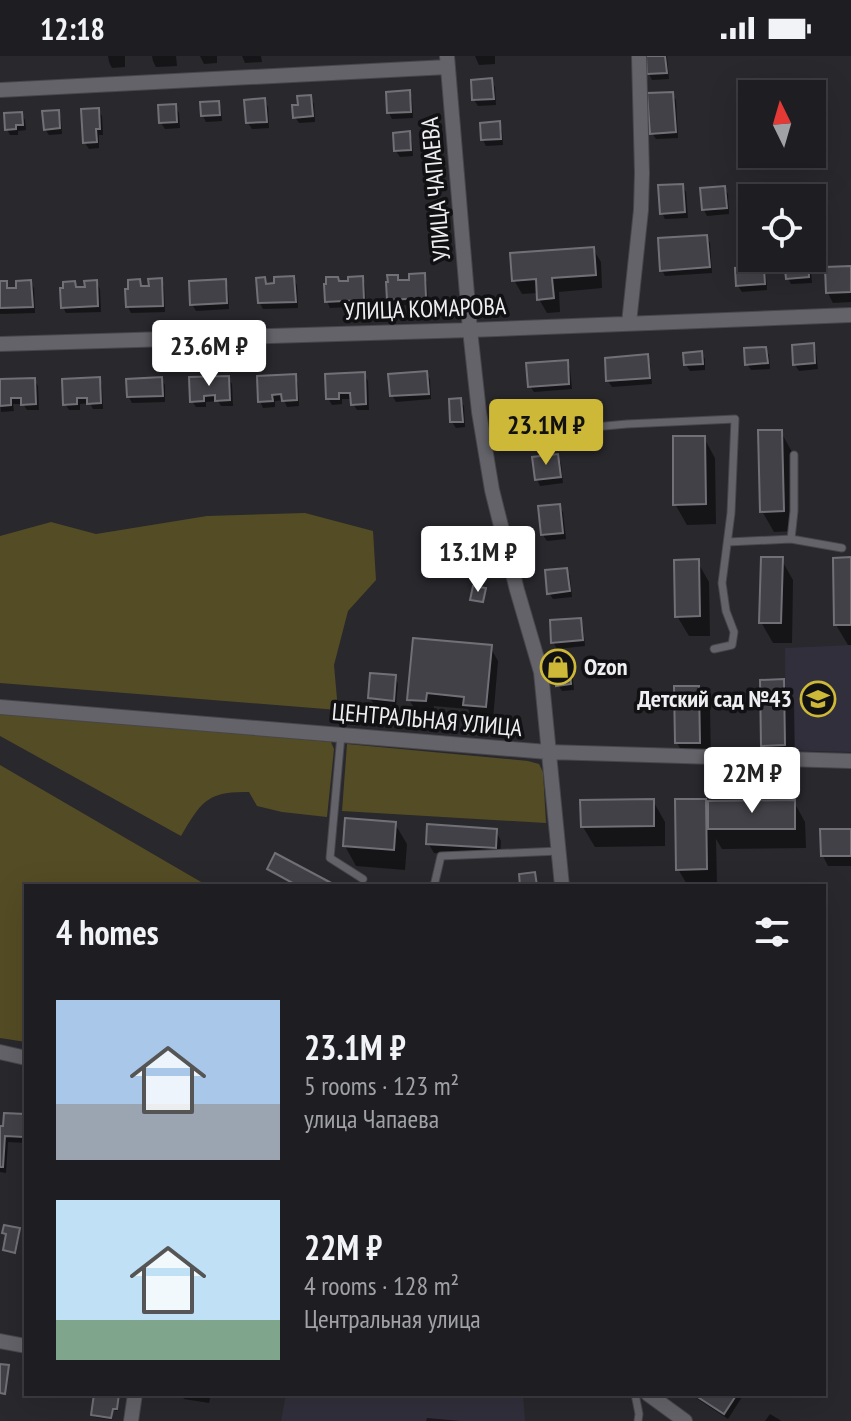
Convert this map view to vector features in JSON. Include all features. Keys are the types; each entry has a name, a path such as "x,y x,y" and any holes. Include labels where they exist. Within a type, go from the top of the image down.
{"street":[{"path":"629,323 641,198 639,56"},
{"path":"0,90 447,62"},
{"name":"УЛИЦА ЧАПАЕВА","path":"447,62 470,330 484,437 492,490 541,672 562,884"},
{"name":"УЛИЦА КОМАРОВА","path":"0,344 851,315"},
{"name":"ЦЕНТРАЛЬНАЯ УЛИЦА","path":"0,707 548,752 851,761"},
{"path":"0,1052 24,1058"},
{"path":"0,1341 24,1346"},
{"path":"131,1421 135,1396"},
{"path":"651,1396 685,1421"}],"lane":[{"path":"484,437 627,424 735,419 728,542 722,583 726,611 734,632 732,645 714,649"},
{"path":"791,539 794,455"},
{"path":"728,542 791,539 842,548"},
{"path":"341,735 330,858 363,879"},
{"path":"434,884 441,856 559,851"},
{"path":"635,1396 638,1421"}],"shaded area":[{"path":"305,513 373,531 376,580 348,611 334,665 338,710 0,683 0,536 51,522 96,534 207,516"},
{"name":"Детский сад №43","path":"851,645 851,752 786,750 785,648"},
{"path":"0,713 331,742 334,749 327,817 257,806 249,792 235,792 207,801 181,836 0,736"},
{"path":"347,744 539,764 543,772 546,823 342,811"},
{"path":"0,765 205,884 24,884 24,1042 0,1038"},
{"path":"286,1396 523,1396 525,1421 281,1421"}],"building":[{"path":"646,56 665,56 667,73 647,74"},
{"path":"492,78 494,99 472,100 471,80"},
{"path":"410,90 411,112 387,113 386,92"},
{"path":"673,92 676,132 650,134 647,93"},
{"path":"311,95 313,116 293,118 292,105 298,105 297,96"},
{"path":"265,98 267,122 246,123 244,100"},
{"path":"219,101 220,115 201,116 200,102"},
{"path":"176,104 177,122 159,123 158,105"},
{"path":"99,108 97,142 83,143 81,109"},
{"path":"59,110 60,128 44,130 42,111"},
{"path":"22,112 23,125 5,130 4,113"},
{"path":"500,121 501,139 481,140 480,123"},
{"path":"410,131 411,150 394,151 393,133"},
{"path":"683,184 685,212 660,214 658,185"},
{"path":"725,186 727,208 702,210 700,188"},
{"path":"707,235 710,267 660,271 658,238"},
{"path":"594,247 596,275 552,278 554,298 537,300 536,279 512,281 510,253"},
{"path":"851,266 851,292 826,293 826,267"},
{"path":"735,268 738,268 738,272 764,272 765,284 736,286"},
{"path":"785,272 809,272 809,277 786,279"},
{"path":"425,273 426,298 387,300 387,275 398,275 398,280 409,280 409,274"},
{"path":"294,276 296,302 258,303 256,278 265,277 266,284 274,283 274,277"},
{"path":"363,276 364,300 325,302 326,277 348,281 348,277"},
{"path":"162,278 163,306 126,307 128,280 140,279 141,286 149,286 148,279"},
{"path":"226,279 227,303 190,305 189,281"},
{"path":"31,280 33,307 0,308 0,281 7,281 7,288 16,288 16,281"},
{"path":"97,280 98,306 61,308 60,288 63,288 63,282 75,281 76,287 85,287 84,281"},
{"path":"814,343 815,363 793,365 792,345"},
{"path":"766,347 768,363 745,365 744,348"},
{"path":"702,351 703,364 684,365 683,353"},
{"path":"648,354 650,378 606,381 605,358"},
{"path":"568,360 569,384 528,387 526,363"},
{"path":"427,371 429,394 390,396 388,374"},
{"path":"365,372 366,404 351,405 350,393 339,393 339,399 326,399 325,374"},
{"path":"296,374 297,400 282,401 281,394 272,395 273,401 258,402 257,376"},
{"path":"229,376 230,400 215,401 215,395 204,396 204,401 190,402 189,377"},
{"path":"100,377 101,403 87,404 87,398 77,398 77,404 63,405 62,379"},
{"path":"162,377 163,396 127,397 126,379"},
{"path":"35,378 36,404 21,405 21,398 11,398 11,405 0,406 0,379"},
{"path":"461,398 463,422 450,422 449,399"},
{"path":"758,430 782,430 784,511 760,512"},
{"path":"673,436 705,436 706,504 673,505"},
{"path":"558,454 561,477 535,480 532,457"},
{"path":"560,504 563,533 541,535 538,506"},
{"path":"761,557 783,557 781,623 759,623"},
{"path":"851,557 851,625 834,625 833,558"},
{"path":"699,559 700,616 675,617 674,560"},
{"path":"567,568 570,591 547,594 545,570"},
{"path":"473,586 486,588 483,602 470,600"},
{"path":"581,618 583,640 551,643 550,620"},
{"path":"413,638 492,645 486,707 463,705 464,697 427,693 426,701 407,700"},
{"path":"569,660 571,684 556,686 554,662"},
{"path":"370,673 396,675 394,701 368,698"},
{"path":"784,679 785,745 761,746 760,680"},
{"path":"674,686 699,686 700,743 675,743"},
{"path":"654,799 654,826 581,827 580,800"},
{"path":"675,799 706,799 707,869 676,870"},
{"path":"795,800 795,829 708,829 708,801"},
{"path":"345,818 396,822 394,850 343,846"},
{"path":"427,824 497,829 496,848 426,844"},
{"path":"820,829 851,829 851,856 821,856"},
{"path":"275,853 333,884 294,884 267,869"},
{"path":"535,872 537,884 520,884 519,874"},
{"path":"4,1113 24,1114 24,1137 5,1136 3,1167 0,1167 0,1126 3,1126"},
{"path":"4,1225 20,1228 15,1253 3,1250"},
{"path":"0,1364 9,1365 5,1394 0,1393"},
{"path":"94,1396 119,1396 117,1409 113,1409 111,1418 91,1415"},
{"path":"696,1396 736,1396 724,1414"}],"place":[{"name":"Ozon","path":"558,667"},
{"name":"Детский сад №43","path":"818,699"}]}
